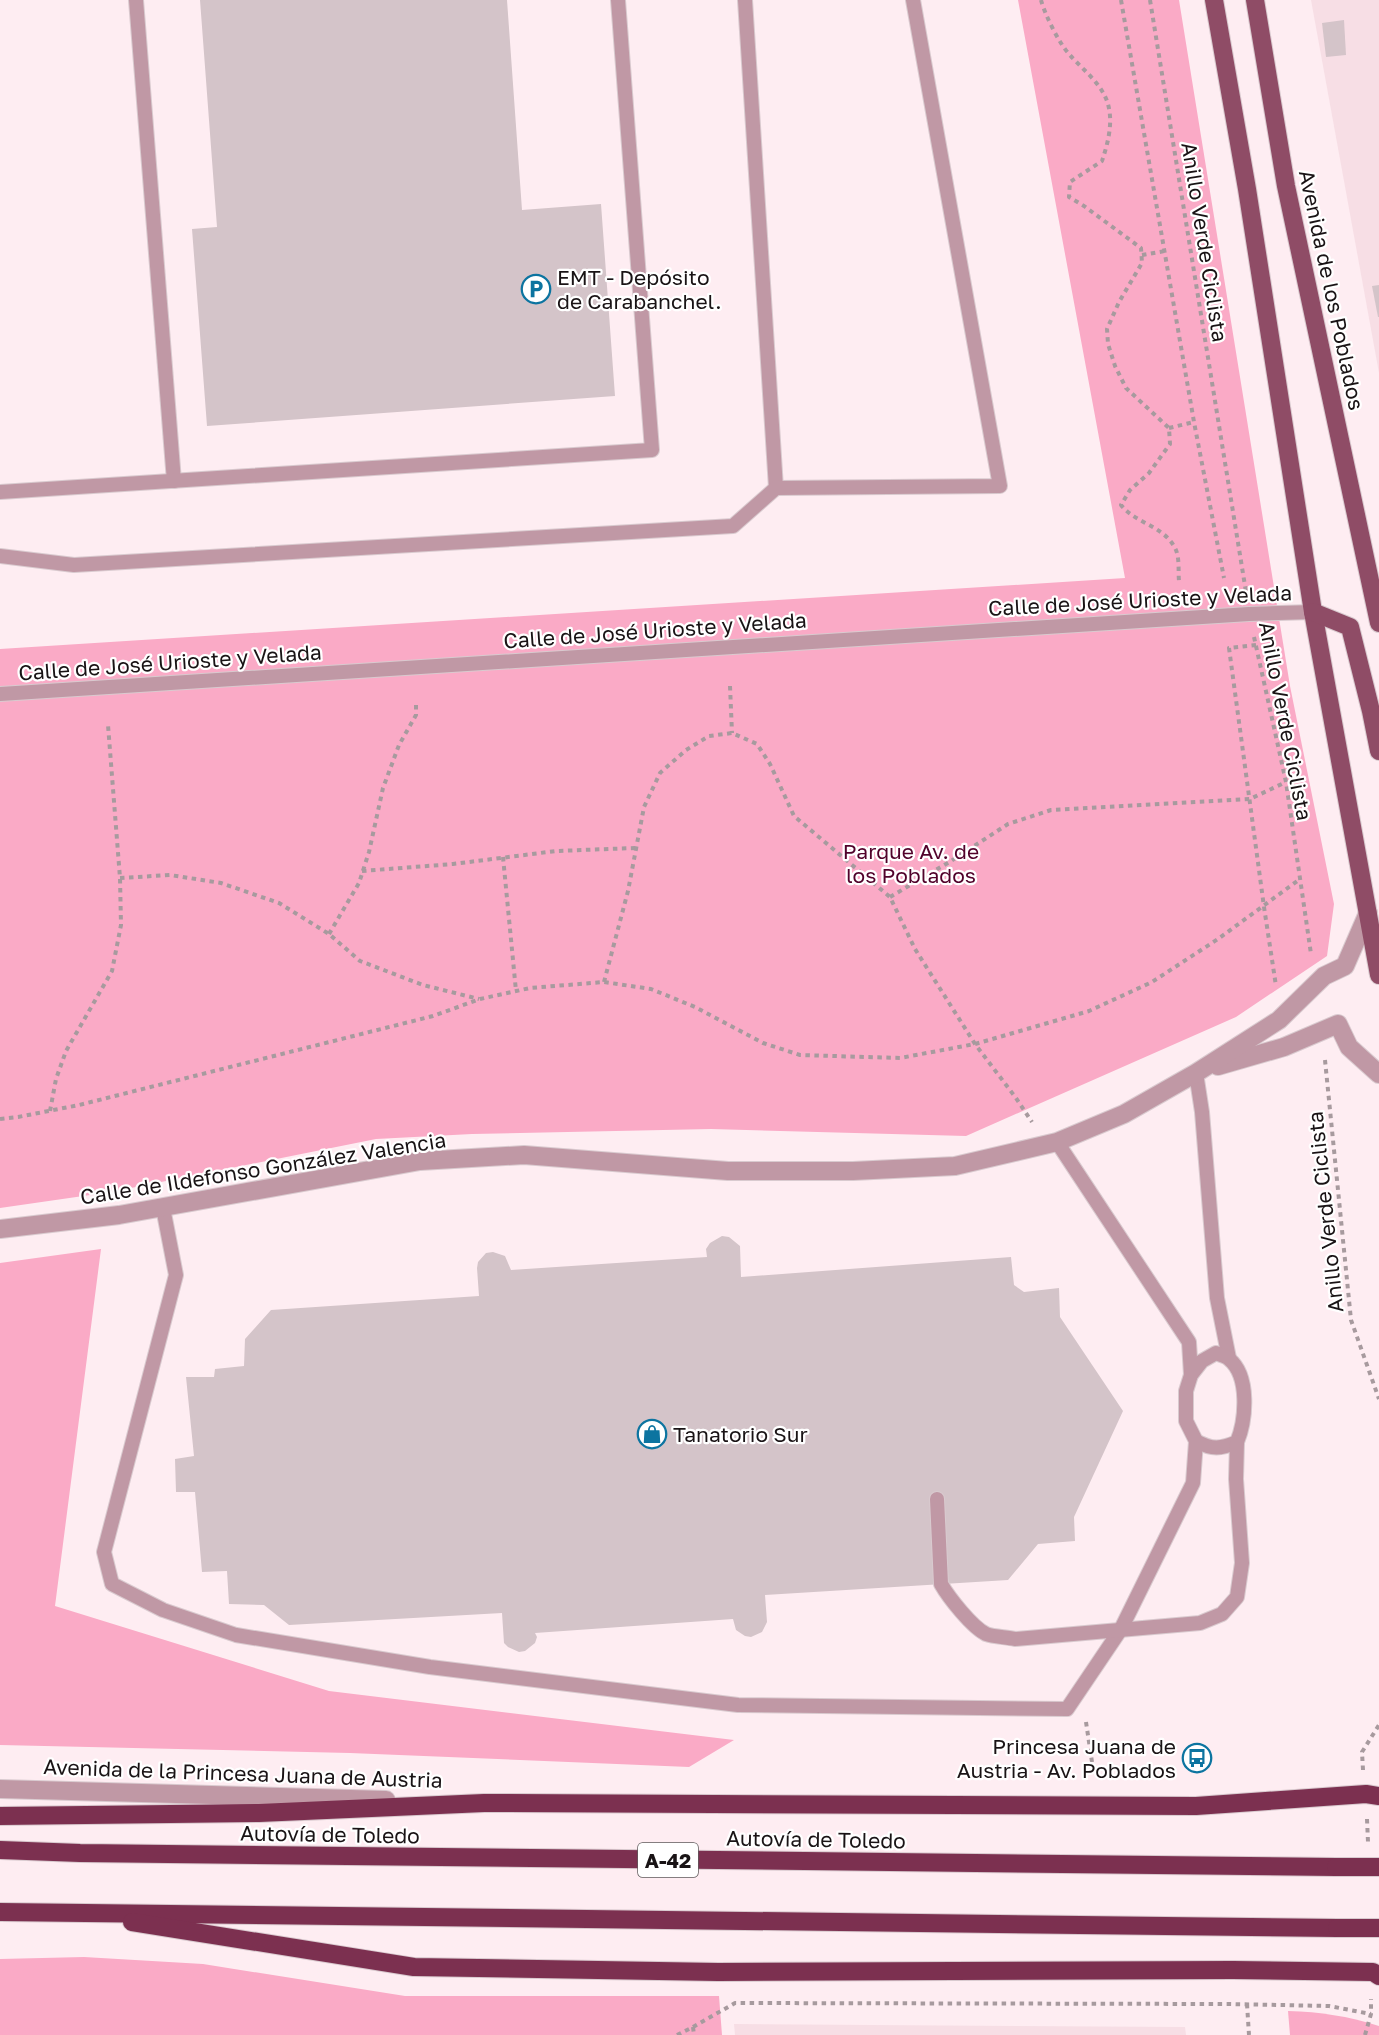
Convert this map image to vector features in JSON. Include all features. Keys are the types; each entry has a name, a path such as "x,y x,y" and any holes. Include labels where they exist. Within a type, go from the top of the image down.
{"highway":[{"path":"0,1816 259,1813 484,1803 1196,1806 1366,1794 1379,1796"},
{"name":"Autovía de Toledo","path":"0,1850 92,1854 1379,1867"},
{"path":"0,1912 1379,1928"},
{"path":"68,1912 414,1967 718,1972 1233,1970 1373,1972 1379,1976"}],"main road":[{"path":"1214,0 1249,201 1313,612 1379,975"},
{"name":"Avenida de los Poblados","path":"1255,0 1286,186 1379,623"},
{"path":"1313,612 1350,627 1379,752"}],"street":[{"name":"Calle de Ildefonso González Valencia","path":"0,1229 163,1208 420,1161 524,1155 728,1171 853,1171 955,1166 1052,1143 1124,1114 1197,1073 1279,1020 1324,976 1345,966 1368,914"},
{"name":"Calle de Ildefonso González Valencia","path":"1197,1073 1284,1047 1338,1024"},
{"path":"1338,1024 1349,1047 1379,1074"},
{"name":"Avenida de la Princesa Juana de Austria","path":"0,1789 484,1803"}],"lane":[{"path":"136,0 174,481"},
{"path":"0,492 652,450 618,0"},
{"path":"745,0 776,488"},
{"path":"0,556 75,565 733,526 776,488 1000,486 913,0"},
{"name":"Calle de José Urioste y Velada","path":"0,694 1249,614 1313,612"},
{"path":"937,1499 941,1584 964,1615 986,1634 1015,1639 1200,1623 1222,1614 1237,1597 1242,1563 1236,1479 1237,1442 1244,1426 1244,1397 1240,1372 1229,1358 1217,1298 1197,1073"},
{"path":"1052,1143 1189,1342 1191,1375"},
{"path":"163,1208 176,1275 104,1552 112,1584 163,1610 236,1635 430,1667 738,1705 1067,1709 1121,1629 1193,1483 1196,1441 1186,1421 1186,1391 1191,1375 1202,1361 1216,1353 1229,1358"},
{"path":"1196,1441 1209,1448 1224,1448 1237,1442"}],"path":[{"path":"1041,0 1067,52 1096,83 1107,102 1110,121 1108,142 1102,161 1071,182 1069,197 1141,248 1142,263 1119,302 1107,329 1108,344 1114,366 1126,388 1169,428 1170,444 1149,473 1130,490 1121,505 1129,515 1161,531 1176,550 1179,581"},
{"path":"1121,0 1194,422 1224,578"},
{"name":"Anillo Verde Ciclista","path":"1150,0 1249,614 1286,782 1312,961 1324,976"},
{"path":"1142,255 1166,251"},
{"path":"1169,428 1194,422"},
{"path":"1256,645 1229,648 1277,993"},
{"path":"730,686 732,733"},
{"path":"329,934 359,883 383,788 399,745 416,715 416,705"},
{"path":"50,1111 56,1079 66,1051 112,971 121,925 120,878 108,725"},
{"path":"604,982 628,891 644,807 660,773 686,750 709,736 732,733 757,744 770,764 794,816 890,897 915,949 975,1044 1052,1143"},
{"path":"890,897 1008,824 1051,810 1250,799 1286,782"},
{"path":"362,872 556,851 636,848"},
{"path":"503,858 516,991"},
{"path":"120,878 170,875 221,883 279,903 329,934 360,961 423,985 480,999"},
{"path":"0,1119 79,1105 422,1019 480,999 516,991 604,982 651,989 695,1007 763,1043 800,1055 900,1058 975,1044 1089,1011 1152,982 1264,907 1300,879"},
{"name":"Anillo Verde Ciclista","path":"1338,1024 1325,1062 1351,1320 1379,1399"},
{"path":"1067,1709 1087,1722 1092,1762"},
{"path":"677,2035 735,2003 1247,2004 1329,2006 1371,2014"},
{"path":"1247,2004 1249,2035"},
{"path":"693,2027 694,2035"}],"shaded area":[{"path":"1311,0 1379,0 1379,373"},
{"path":"734,2024 1185,2027 1186,2035 735,2035"}],"green space":[{"name":"Parque Av. de los Poblados","path":"1018,0 1179,0 1290,686 1334,904 1327,956 1236,1017 966,1136 711,1129 472,1134 376,1139 111,1192 0,1208 0,649 1125,578"},
{"path":"101,1249 55,1606 329,1691 734,1740 689,1767 350,1753 0,1745 0,1263"},
{"path":"84,1957 203,1964 405,1996 719,1996 722,2035 0,2035 0,1959"},
{"path":"1288,2011 1334,2015 1379,2026 1379,2035 1290,2035"}],"building":[{"path":"200,0 507,0 522,210 601,204 615,396 207,426 192,229 217,227"},
{"path":"1344,20 1346,55 1326,57 1322,23"},
{"path":"1379,285 1379,317 1378,317 1372,286"},
{"name":"Tanatorio Sur","path":"722,1236 729,1237 740,1246 741,1277 1011,1257 1014,1285 1024,1292 1059,1288 1060,1317 1123,1411 1074,1517 1075,1541 1038,1544 1008,1580 765,1595 767,1622 762,1632 751,1637 736,1630 733,1619 535,1633 537,1637 535,1643 525,1651 519,1652 504,1643 502,1613 289,1625 264,1605 229,1604 227,1571 202,1572 195,1492 176,1492 175,1459 194,1456 186,1377 214,1377 215,1369 244,1366 245,1339 271,1310 479,1296 477,1268 478,1262 486,1253 493,1252 505,1256 511,1270 707,1257 706,1249 710,1243"}],"place":[{"name":"EMT - Depósito de Carabanchel.","path":"536,289"},
{"name":"Tanatorio Sur","path":"652,1434"},
{"name":"Princesa Juana de Austria - Av. Poblados","path":"1197,1758"}]}
